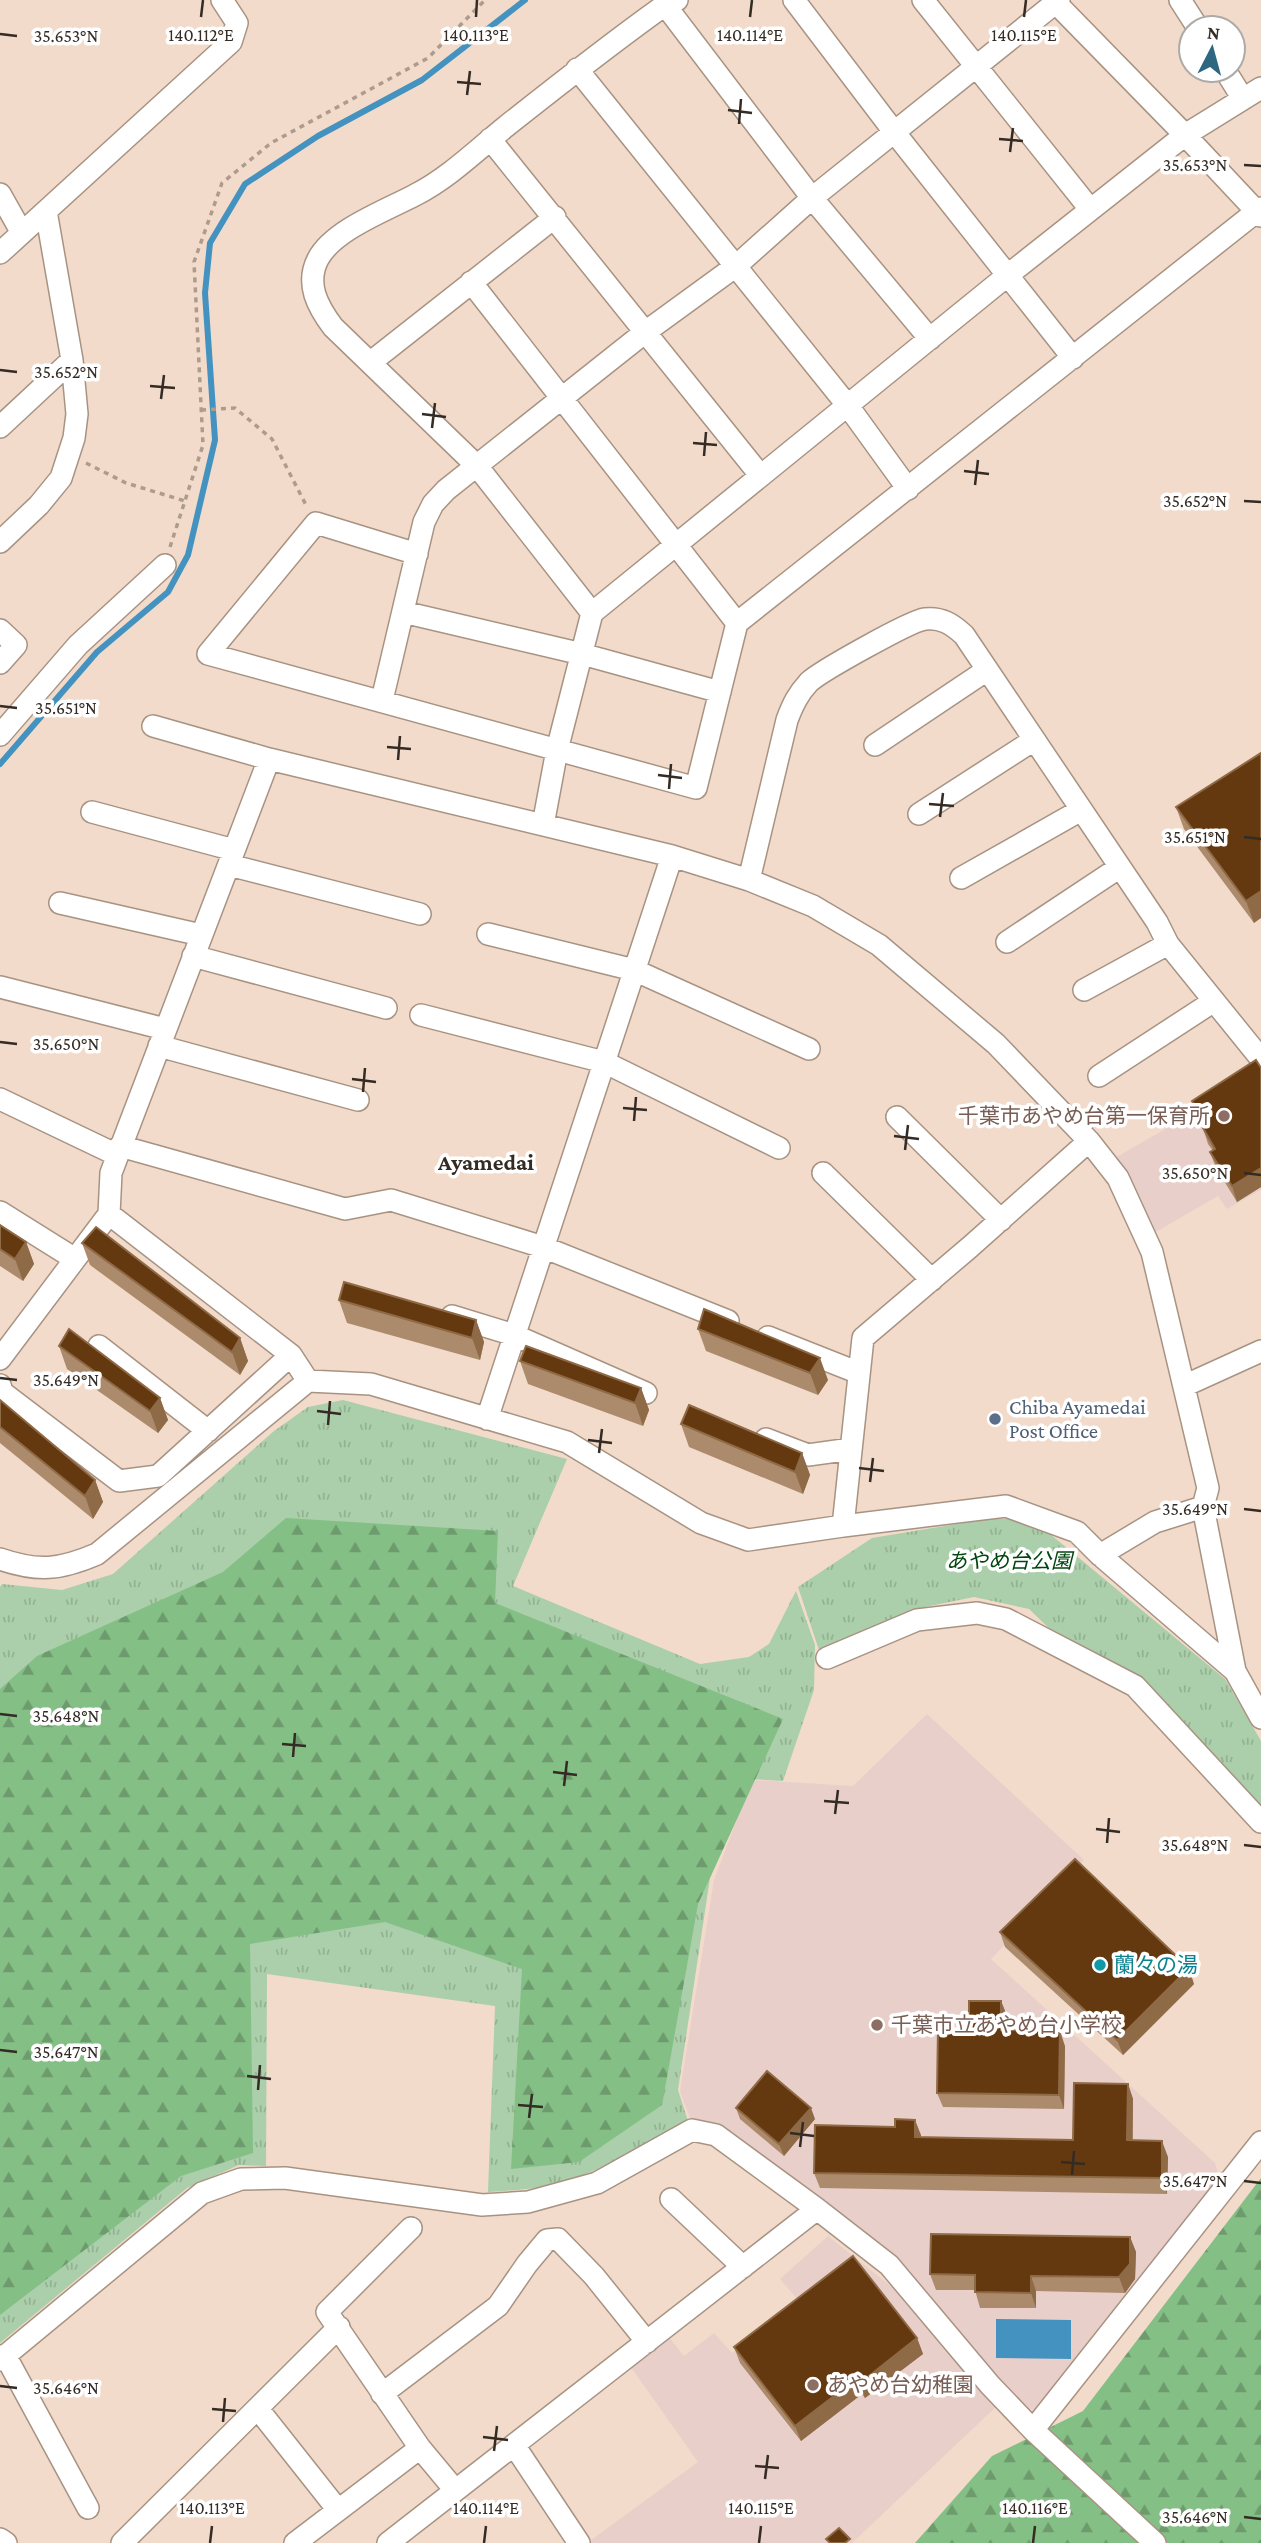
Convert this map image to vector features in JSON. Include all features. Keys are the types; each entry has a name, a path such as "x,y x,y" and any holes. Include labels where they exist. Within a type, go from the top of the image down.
{"street":[{"path":"0,253 231,42 237,23 222,0"},
{"path":"794,0 1073,358"},
{"path":"923,0 1090,209"},
{"path":"382,700 417,554 424,522 433,504 446,490 644,333 736,267 812,198 978,67 1056,1 1260,212 737,623 696,788 208,654 316,523 417,554"},
{"path":"592,613 477,466 332,327 314,295 313,276 317,260 327,245 349,230 427,189 577,69 671,2 812,198 930,339"},
{"path":"577,69 848,406 908,489"},
{"path":"544,825 557,750 592,613 1090,209 1185,135 1252,94"},
{"path":"490,139 761,475"},
{"path":"0,194 22,233"},
{"path":"0,542 61,478 77,414 72,360 46,211"},
{"path":"371,362 555,217"},
{"path":"471,282 737,623"},
{"path":"0,427 72,360"},
{"path":"0,735 78,645 164,565"},
{"path":"403,612 582,654 720,692"},
{"path":"749,880 787,719 795,698 812,680 832,666 923,619 949,622 964,635 988,670 1157,922 1168,944 1261,1059"},
{"path":"0,630 16,645 0,663"},
{"path":"875,744 988,670"},
{"path":"153,726 269,759 672,856 749,880 813,906 879,945 996,1044 1088,1141 1118,1178 1152,1252 1208,1488 1203,1507 1235,1671 1261,1718"},
{"path":"919,814 1034,740"},
{"path":"0,1359 109,1214 111,1173 269,759"},
{"path":"961,878 1081,810"},
{"path":"92,812 231,858 420,914"},
{"path":"486,1419 672,856"},
{"path":"1007,942 1120,867"},
{"path":"60,903 201,935"},
{"path":"488,934 634,970 809,1049"},
{"path":"1084,990 1168,944"},
{"path":"193,956 386,1008"},
{"path":"0,987 358,1100"},
{"path":"1099,1076 1214,1001"},
{"path":"421,1015 604,1062 779,1148"},
{"path":"0,1099 119,1151 345,1209 391,1200 543,1247 859,1373"},
{"path":"897,1117 1001,1220"},
{"path":"843,1526 863,1338 1001,1220 1088,1141"},
{"path":"823,1173 932,1280"},
{"path":"0,1212 75,1259"},
{"path":"109,1214 291,1355 308,1381"},
{"path":"439,1311 514,1335 646,1393"},
{"path":"99,1346 208,1431"},
{"path":"1184,1386 1261,1351"},
{"path":"0,1385 2,1392 119,1481 158,1476 291,1355"},
{"path":"0,1559 22,1567 46,1569 73,1564 97,1554 308,1381 371,1384 567,1442 701,1523 748,1540 1006,1506 1077,1532 1235,1671"},
{"path":"747,1432 808,1455 851,1449"},
{"path":"1100,1555 1155,1522 1203,1507"},
{"path":"827,1658 917,1620 977,1613 1006,1619 1135,1686 1261,1822"},
{"path":"88,2508 3,2358 202,2193 241,2179 285,2178 482,2205 528,2202 597,2183 692,2130 716,2135 889,2265 990,2385 1033,2430 1155,2543"},
{"path":"1033,2430 1261,2142"},
{"path":"671,2199 743,2267"},
{"path":"390,2543 817,2209"},
{"path":"411,2228 327,2312 420,2448 455,2490"},
{"path":"382,2394 498,2306 547,2240 558,2239 576,2257 647,2342"},
{"path":"122,2543 339,2327"},
{"path":"258,2409 338,2510"},
{"path":"514,2445 579,2543"},
{"path":"295,2543 420,2448"},
{"path":"0,2539 6,2543"}],"path":[{"path":"164,565 203,445 194,262 222,183 271,143 429,58 485,0"},
{"path":"201,410 235,408 272,439 316,523"},
{"path":"69,454 126,483 185,501"}],"shaded area":[{"name":"千葉市あやめ台第一保育所","path":"1261,1074 1261,1190 1227,1209 1218,1196 1154,1233 1115,1158"},
{"name":"千葉市立あやめ台小学校","path":"927,1714 1084,1860 991,1959 1215,2163 1219,2176 1045,2411 1030,2409 995,2375 908,2269 714,2123 691,2121 680,2091 714,1880 752,1780 853,1786"},
{"name":"あやめ台幼稚園","path":"828,2236 897,2291 999,2404 852,2543 587,2543 698,2462 630,2366 668,2336 684,2356 714,2333 732,2353 798,2300 780,2279"}],"green space":[{"path":"343,1400 567,1459 513,1586 700,1664 749,1657 769,1644 796,1591 815,1645 814,1690 783,1781 750,1779 710,1878 678,2090 688,2121 617,2160 573,2179 542,2187 488,2192 495,2006 267,1974 266,2166 239,2165 187,2188 0,2343 0,1587 2,1584 62,1590 113,1574 274,1431 308,1407"},
{"path":"286,1518 498,1531 495,1603 783,1719 698,1904 662,2105 579,2162 511,2169 522,1969 385,1922 250,1944 253,2153 181,2176 0,2315 0,1689 37,1656 223,1572"},
{"name":"あやめ台公園","path":"987,1519 1019,1519 1044,1529 1225,1679 1261,1741 1261,1811 1142,1683 1055,1634 1029,1609 974,1597 915,1609 819,1650 798,1587 872,1538"},
{"path":"1261,2178 1261,2543 915,2543 992,2456 1083,2411"}],"water":[{"path":"996,2319 1071,2320 1071,2359 996,2358"}],"building":[{"path":"1261,753 1261,891 1246,901 1176,807"},
{"path":"1256,1060 1261,1068 1261,1168 1232,1186 1210,1152 1215,1149 1203,1128 1207,1125 1192,1101"},
{"path":"0,1225 26,1242 15,1259 0,1249"},
{"path":"96,1227 240,1338 232,1352 82,1243"},
{"path":"344,1282 476,1320 472,1338 339,1300"},
{"path":"704,1309 820,1358 810,1373 698,1329"},
{"path":"69,1329 160,1398 150,1411 59,1346"},
{"path":"526,1346 641,1388 635,1403 520,1361"},
{"path":"0,1400 95,1480 85,1496 0,1427"},
{"path":"689,1405 802,1453 795,1472 681,1424"},
{"name":"蘭々の湯","path":"1075,1859 1189,1968 1117,2040 1000,1932"},
{"path":"969,2001 1001,2001 1001,2030 1060,2031 1059,2095 937,2093 938,2029 969,2030"},
{"path":"767,2071 811,2108 779,2144 736,2108"},
{"path":"1074,2083 1128,2084 1127,2140 1162,2141 1162,2178 814,2173 815,2125 895,2127 895,2119 915,2120 915,2137 1073,2140"},
{"path":"931,2234 1130,2237 1130,2264 1119,2277 1031,2276 1031,2293 975,2292 975,2275 930,2274"},
{"path":"853,2256 917,2338 860,2383 856,2379 795,2426 734,2347"},
{"path":"839,2528 850,2539 845,2543 830,2543 826,2539"}],"waterway":[{"path":"0,764 97,652 168,592 188,555 215,440 205,293 210,243 245,184 318,136 422,80 525,0"}],"place":[{"name":"千葉市あやめ台第一保育所","path":"1224,1116"},
{"name":"Chiba Ayamedai Post Office","path":"995,1419"},
{"name":"蘭々の湯","path":"1100,1965"},
{"name":"千葉市立あやめ台小学校","path":"877,2025"},
{"name":"あやめ台幼稚園","path":"813,2385"}],"district":[{"name":"Ayamedai","path":"486,1162"}]}
